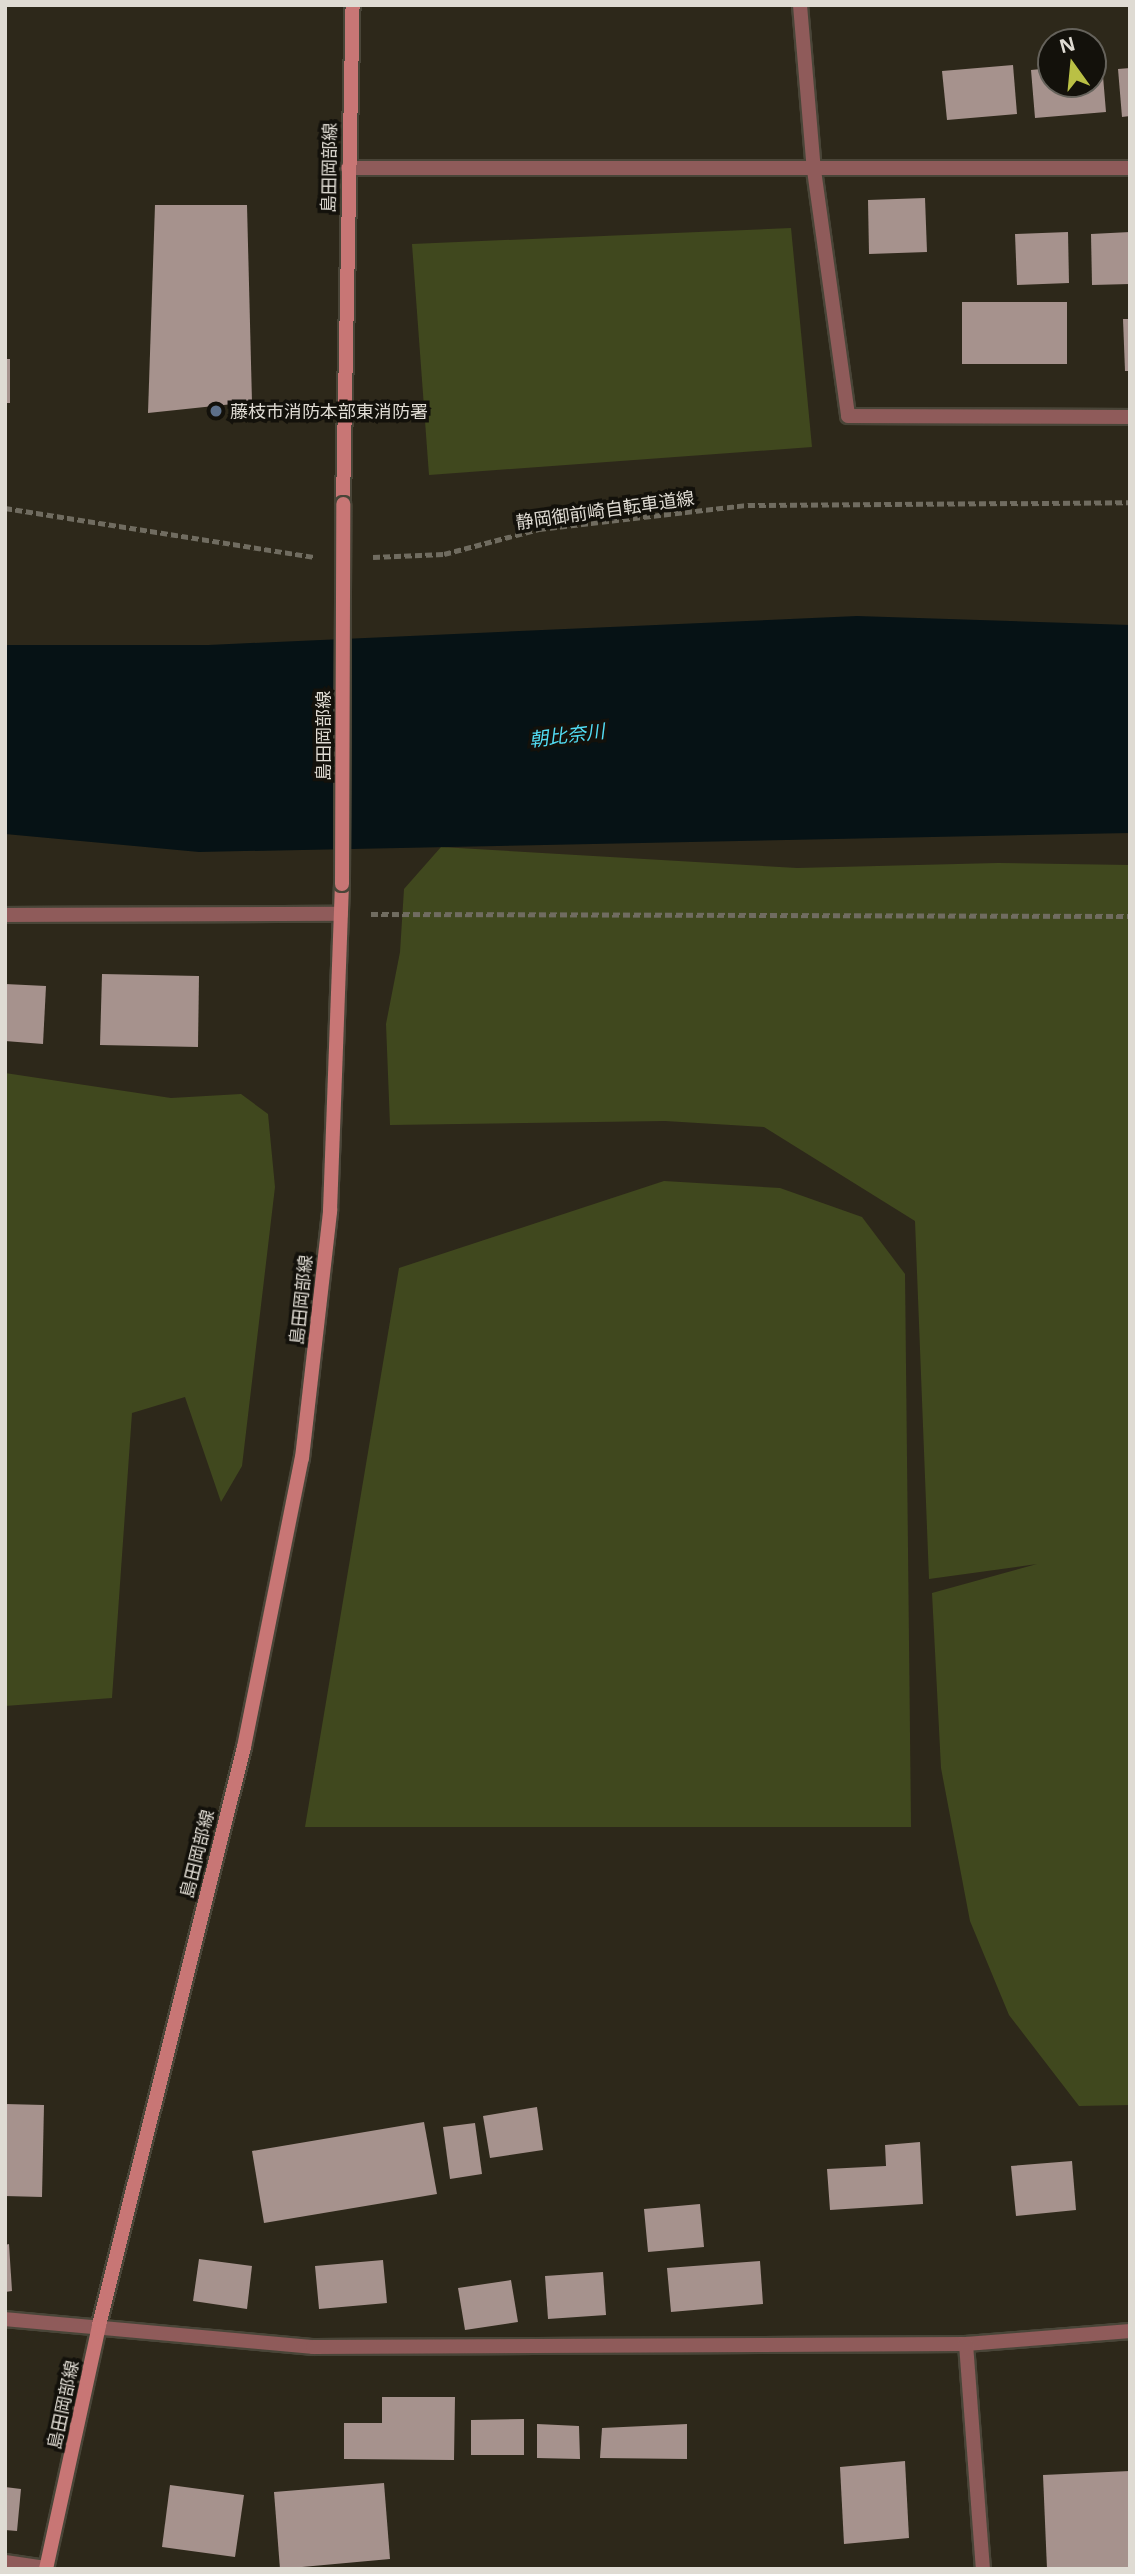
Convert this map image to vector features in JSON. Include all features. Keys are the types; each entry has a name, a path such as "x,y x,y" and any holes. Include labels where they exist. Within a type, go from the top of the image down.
{"main road":[{"name":"島田岡部線","path":"46,2569 99,2325 244,1746 302,1458 330,1211 341,914 343,504 353,5"}],"street":[{"path":"800,5 814,170 848,415 1130,417"},
{"path":"348,169 814,170 1130,167"},
{"path":"5,915 341,914"},
{"path":"5,2319 99,2325 313,2347 966,2344 1130,2331"},
{"path":"966,2344 983,2569"},
{"path":"5,2562 46,2569"}],"path":[{"name":"静岡御前崎自転車道線","path":"366,557 444,554 539,529 748,505 1130,502"},
{"path":"5,508 327,559"},
{"path":"341,914 1130,916"}],"green space":[{"path":"791,228 812,447 429,475 412,244"},
{"path":"441,847 797,868 998,863 1130,865 1130,2105 1079,2106 1009,2015 970,1921 941,1768 932,1593 1037,1564 929,1579 915,1221 764,1127 665,1121 390,1125 386,1024 400,952 404,889"},
{"path":"5,1073 171,1098 241,1094 268,1114 275,1187 242,1466 221,1502 185,1397 132,1413 112,1698 5,1706"},
{"path":"664,1181 780,1188 862,1217 905,1274 911,1827 305,1827 399,1268"}],"water":[{"name":"朝比奈川","path":"857,616 1130,625 1130,833 199,852 5,834 5,645 208,645"}],"building":[{"path":"1013,65 1017,114 947,120 942,71"},
{"path":"1130,68 1130,116 1122,117 1118,69"},
{"path":"1037,69 1037,98 1105,98 1106,112 1035,118 1031,70"},
{"path":"925,198 927,252 869,254 868,200"},
{"path":"155,205 247,205 252,402 148,413"},
{"path":"1068,232 1069,283 1017,285 1015,234"},
{"path":"1130,232 1130,284 1092,285 1091,234"},
{"path":"962,302 1067,302 1067,364 962,364"},
{"path":"1123,319 1130,319 1130,371 1125,371"},
{"path":"5,359 10,359 10,403 5,403"},
{"path":"102,974 199,976 198,1047 100,1045"},
{"path":"5,984 46,986 43,1044 5,1041"},
{"path":"5,2104 44,2105 42,2197 5,2196"},
{"path":"537,2107 543,2150 490,2158 483,2116"},
{"path":"424,2122 437,2194 264,2223 252,2151"},
{"path":"475,2123 482,2174 450,2179 443,2127"},
{"path":"920,2142 923,2204 830,2210 827,2169 886,2166 885,2145"},
{"path":"1072,2161 1076,2210 1016,2216 1011,2166"},
{"path":"700,2204 704,2247 648,2252 644,2209"},
{"path":"9,2244 12,2291 5,2292 5,2245"},
{"path":"199,2259 252,2266 247,2309 193,2301"},
{"path":"383,2260 387,2303 319,2309 315,2266"},
{"path":"760,2261 763,2304 671,2312 667,2268"},
{"path":"603,2272 606,2315 548,2319 545,2276"},
{"path":"511,2280 518,2322 465,2330 458,2288"},
{"path":"382,2397 455,2397 454,2460 344,2459 344,2423 382,2423"},
{"path":"524,2419 524,2455 471,2455 471,2420"},
{"path":"537,2424 579,2426 580,2459 537,2458"},
{"path":"687,2424 687,2459 600,2458 602,2428"},
{"path":"905,2461 909,2538 844,2544 840,2467"},
{"path":"1130,2471 1130,2569 1047,2569 1043,2475"},
{"path":"384,2483 390,2559 280,2569 274,2492"},
{"path":"170,2485 244,2495 235,2557 162,2547"},
{"path":"5,2487 21,2489 17,2531 5,2530"}],"place":[{"name":"藤枝市消防本部東消防署","path":"216,411"}]}
